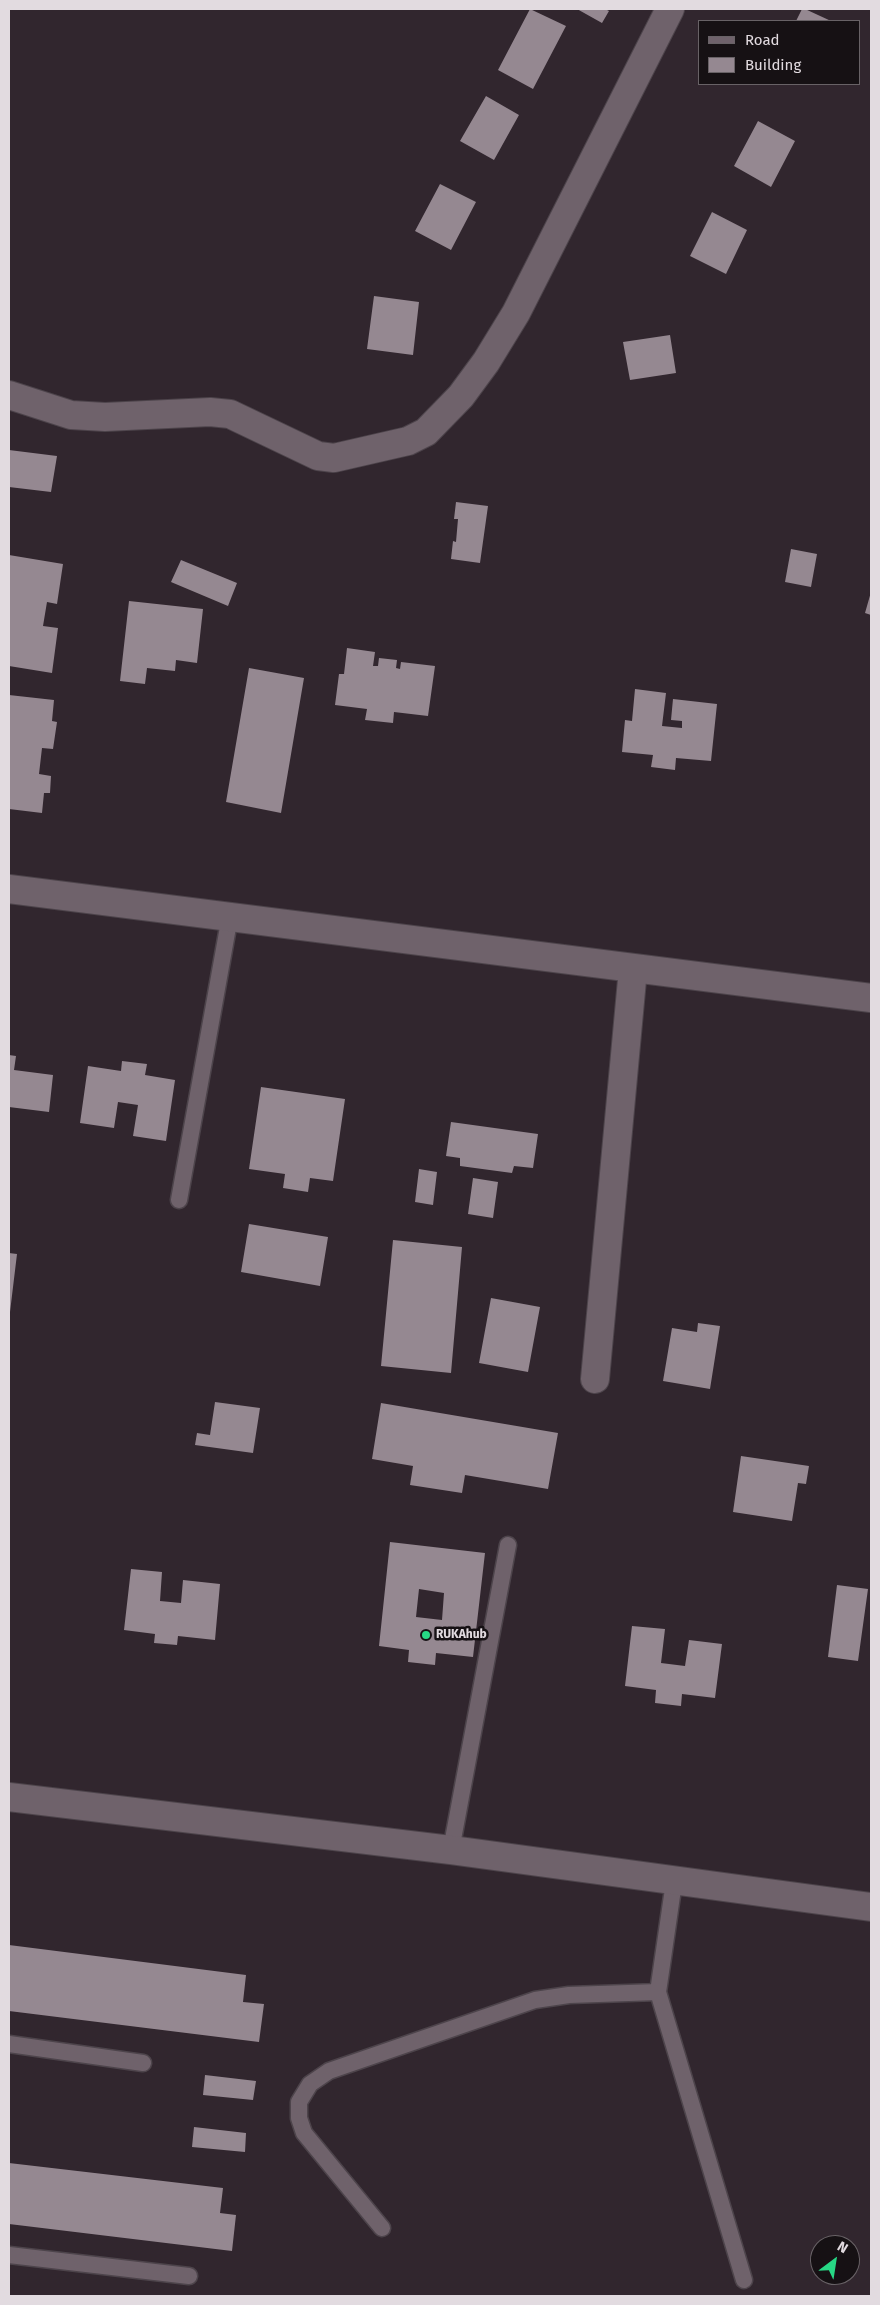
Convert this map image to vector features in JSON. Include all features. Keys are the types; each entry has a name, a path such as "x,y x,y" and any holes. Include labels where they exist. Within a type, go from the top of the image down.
{"street":[{"path":"9,395 71,415 105,417 210,412 230,414 318,456 334,458 408,441 426,432 461,396 486,362 516,313 670,9"},
{"path":"9,889 871,998"},
{"path":"595,1379 633,969"},
{"path":"9,1797 451,1850 674,1882 871,1907"}],"lane":[{"path":"179,1200 230,916"},
{"path":"451,1850 508,1545"},
{"path":"674,1882 658,1992 744,2280"},
{"path":"382,2228 304,2133 299,2118 299,2102 310,2084 329,2071 535,2000 569,1995 658,1992"},
{"path":"9,2044 143,2063"},
{"path":"9,2255 189,2276"}],"building":[{"path":"530,9 566,26 533,89 498,70"},
{"path":"577,9 605,9 609,11 602,23"},
{"path":"802,9 805,9 829,20 796,20"},
{"path":"486,96 519,115 494,160 460,141"},
{"path":"758,121 795,141 771,187 734,166"},
{"path":"440,184 476,202 451,250 415,231"},
{"path":"712,212 747,230 726,274 690,256"},
{"path":"374,296 419,302 413,355 367,349"},
{"path":"670,335 676,373 630,380 623,342"},
{"path":"9,450 57,456 51,492 9,487"},
{"path":"456,502 488,506 480,563 451,559 453,541 456,542 458,519 454,519"},
{"path":"791,549 817,554 811,587 785,582"},
{"path":"9,555 63,564 57,604 47,602 43,626 58,628 52,673 9,666"},
{"path":"181,560 237,583 228,606 171,582"},
{"path":"871,592 871,615 865,613"},
{"path":"129,601 203,609 197,663 176,660 175,671 147,668 145,684 120,681"},
{"path":"347,648 375,652 373,666 378,666 379,658 397,660 396,668 400,669 401,662 435,666 428,716 394,712 393,723 365,720 367,709 335,705 339,674 344,674"},
{"path":"249,668 304,678 281,813 226,802"},
{"path":"635,689 666,693 662,726 682,728 682,721 671,720 673,699 717,704 711,761 676,758 675,770 651,767 653,755 622,752 625,720 632,721"},
{"path":"9,695 54,700 52,721 57,722 53,749 42,748 39,774 51,776 50,793 44,793 42,813 9,809"},
{"path":"9,1055 16,1056 14,1070 53,1075 49,1112 9,1107"},
{"path":"122,1061 147,1064 145,1075 175,1080 166,1141 133,1136 138,1105 118,1102 114,1128 80,1123 88,1066 121,1071"},
{"path":"261,1087 345,1099 333,1181 310,1178 308,1192 283,1188 285,1174 249,1169"},
{"path":"451,1122 538,1134 533,1168 514,1166 512,1173 460,1166 460,1158 446,1156"},
{"path":"419,1169 437,1172 433,1205 415,1202"},
{"path":"473,1178 498,1182 493,1218 468,1214"},
{"path":"249,1224 328,1237 320,1286 241,1272"},
{"path":"393,1240 462,1247 451,1373 381,1366"},
{"path":"9,1253 17,1254 10,1312 9,1312"},
{"path":"491,1298 540,1307 528,1372 479,1363"},
{"path":"698,1323 720,1326 710,1389 663,1381 672,1328 697,1332"},
{"path":"215,1402 260,1408 253,1453 195,1445 197,1433 210,1435"},
{"path":"381,1403 558,1433 548,1489 465,1475 462,1493 410,1485 413,1466 372,1459"},
{"path":"741,1456 809,1466 806,1484 798,1483 792,1521 733,1512"},
{"path":"390,1542 485,1553 473,1657 436,1653 435,1665 408,1662 409,1650 379,1646","holes":["419,1589 444,1593 442,1620 416,1617"]},
{"path":"131,1569 162,1572 160,1601 181,1603 183,1580 220,1584 215,1640 178,1636 177,1645 154,1643 155,1634 124,1630"},
{"path":"837,1585 868,1589 858,1661 828,1657"},
{"path":"632,1626 665,1629 661,1663 685,1666 689,1640 722,1644 715,1698 682,1694 681,1706 655,1703 656,1690 625,1686"},
{"path":"9,1945 246,1975 243,2002 264,2004 259,2042 9,2011"},
{"path":"205,2075 256,2081 253,2100 203,2095"},
{"path":"194,2127 246,2133 245,2152 192,2147"},
{"path":"9,2163 223,2188 220,2213 236,2215 232,2251 9,2224"}],"place":[{"name":"RUKAhub","path":"426,1635"}]}
